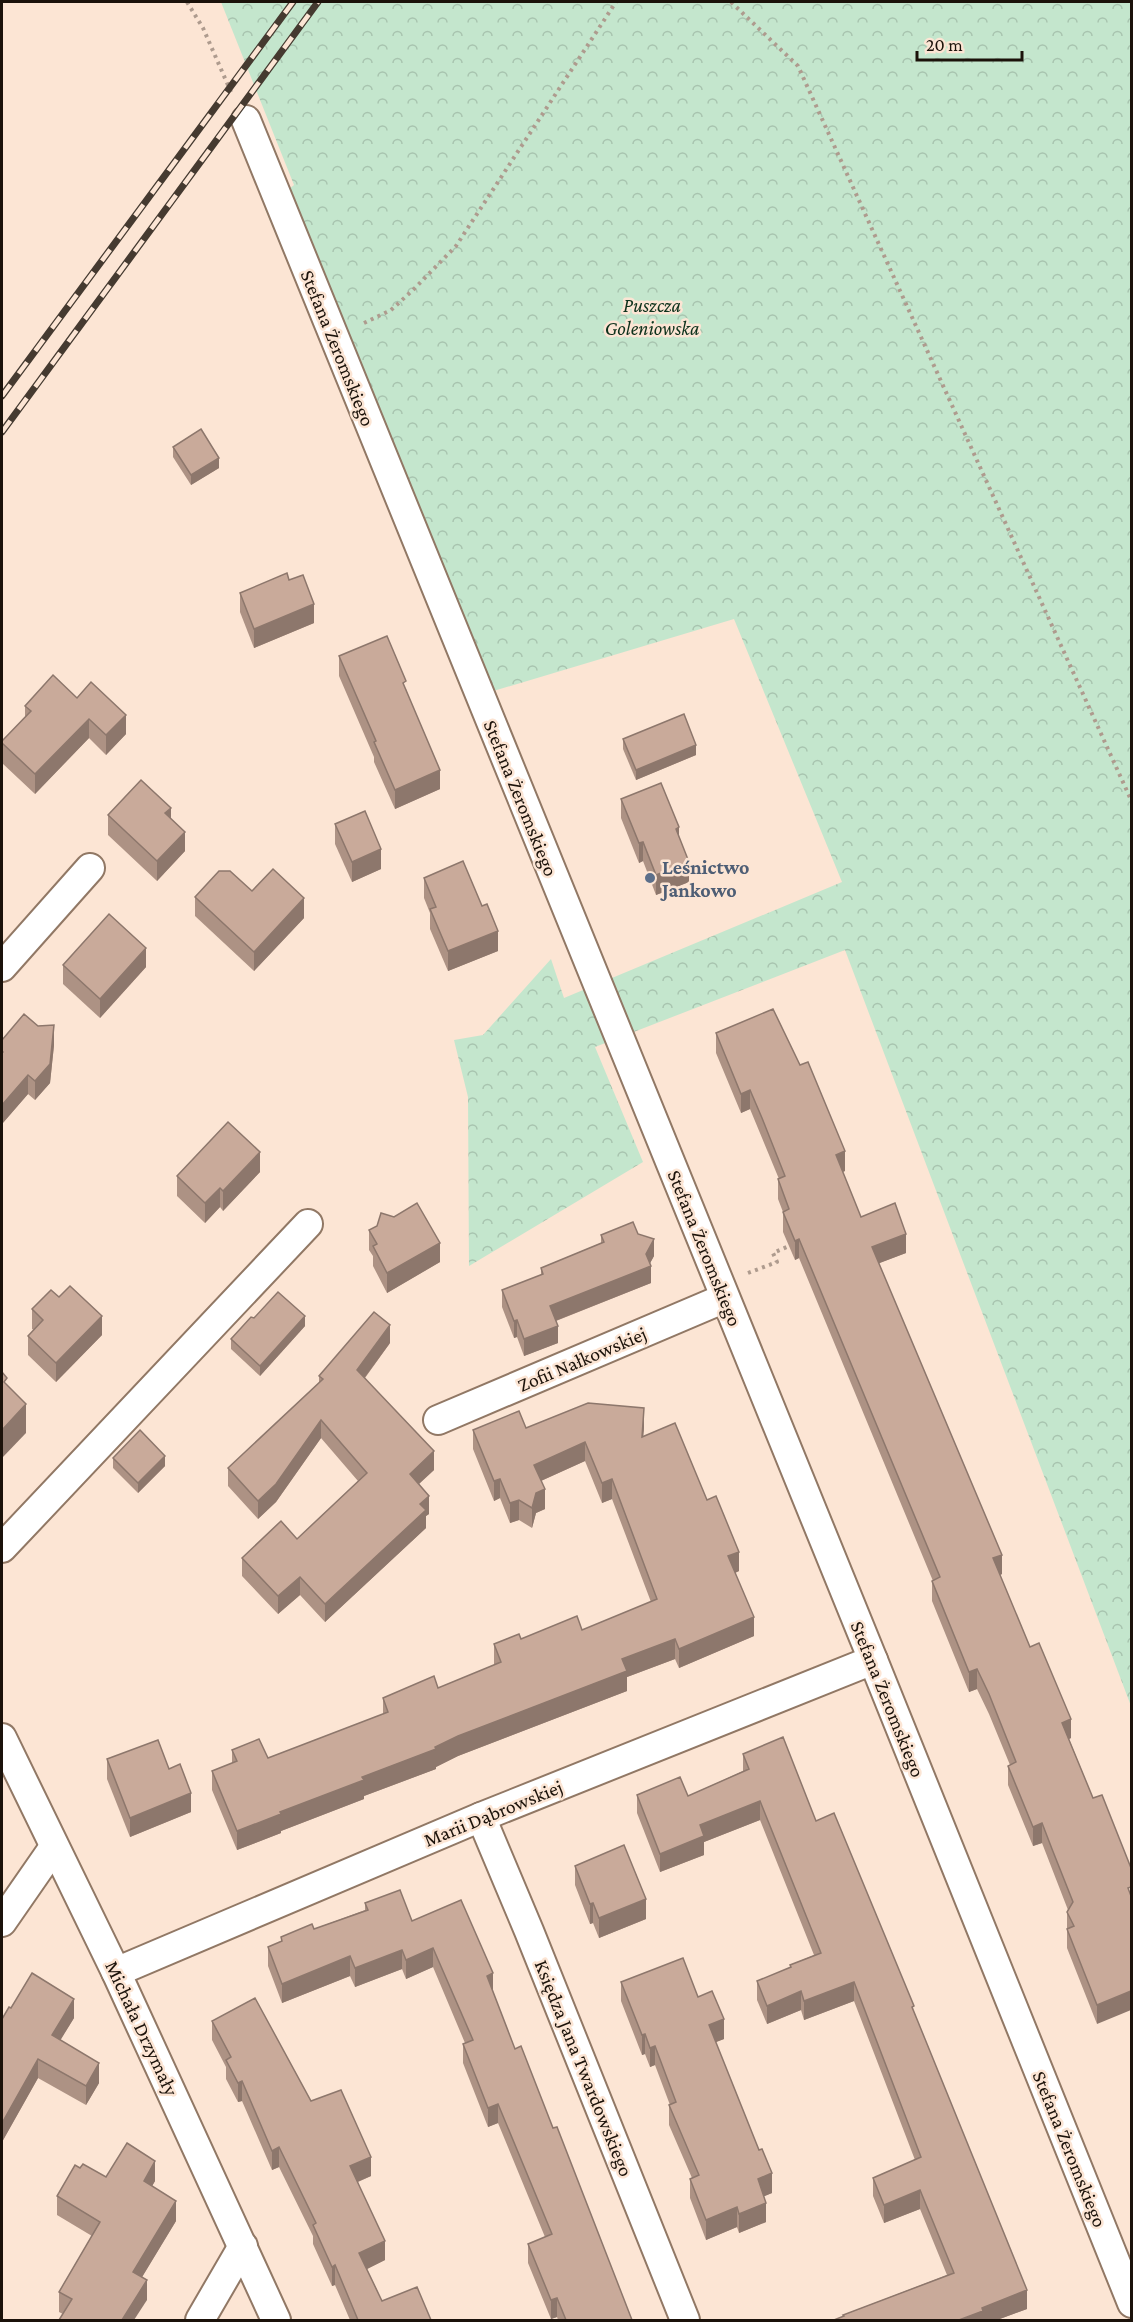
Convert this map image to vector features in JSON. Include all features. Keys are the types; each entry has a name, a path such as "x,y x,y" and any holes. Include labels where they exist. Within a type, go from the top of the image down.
{"street":[{"name":"Stefana Żeromskiego","path":"246,120 873,1660 1131,2303"},
{"path":"2,967 90,868"},
{"path":"2,1548 308,1224"},
{"name":"Zofii Nałkowskiej","path":"438,1420 725,1298"},
{"name":"Marii Dąbrowskiej","path":"116,1972 481,1816 873,1660"},
{"name":"Michała Drzymały","path":"2,1738 116,1972 276,2320"},
{"name":"Księdza Jana Twardowskiego","path":"481,1816 530,1931 685,2320"},
{"path":"2,1922 54,1847"},
{"path":"200,2320 243,2246"}],"path":[{"path":"187,2 203,28 229,89 246,120"},
{"path":"333,337 391,310 456,246 616,2"},
{"path":"731,2 798,66 1131,802"},
{"path":"777,1262 773,1253 789,1246"}],"green space":[{"name":"Puszcza Goleniowska","path":"221,2 1131,2 1131,1706 845,950 595,1047 643,1162 469,1266 468,1097 454,1040 483,1035 551,959 564,998 842,882 734,619 470,698 265,209 294,185"}],"building":[{"path":"201,429 219,458 191,475 173,447"},
{"path":"287,573 289,580 303,575 314,604 254,629 240,593"},
{"path":"387,636 406,681 403,683 440,770 395,790 339,656"},
{"path":"53,675 77,698 91,682 126,715 106,735 89,719 35,774 2,741 31,711 25,706"},
{"path":"684,714 696,745 636,770 623,739"},
{"path":"141,780 171,808 165,813 185,832 157,861 108,815"},
{"path":"661,783 679,827 676,829 689,862 656,875 643,842 639,843 621,799"},
{"path":"365,811 381,849 352,862 335,824"},
{"path":"463,861 482,906 487,904 498,931 448,951 430,909 436,907 424,878"},
{"path":"273,869 304,898 254,952 195,897 219,871 230,871 252,891"},
{"path":"109,914 146,948 100,999 63,965"},
{"path":"773,1009 800,1065 808,1062 845,1151 836,1155 861,1217 895,1203 906,1234 872,1247 1002,1555 993,1558 1030,1647 1039,1643 1071,1719 1062,1723 1093,1798 1102,1795 1131,1868 1131,1887 1128,1888 1131,1896 1131,1991 1097,2005 1067,1929 1074,1926 1067,1912 1073,1902 1042,1823 1033,1827 1008,1766 1016,1762 989,1694 977,1669 969,1672 932,1581 940,1577 799,1239 795,1241 783,1212 789,1209 778,1179 785,1176 762,1118 750,1090 741,1094 716,1033"},
{"path":"24,1014 38,1026 54,1025 50,1064 35,1081 28,1075 2,1105 2,1040"},
{"path":"228,1122 260,1152 223,1191 220,1188 205,1203 177,1176"},
{"path":"417,1203 440,1243 387,1273 373,1246 377,1244 369,1230 377,1226 381,1213 394,1217"},
{"path":"633,1222 638,1234 654,1239 646,1254 651,1266 550,1306 558,1326 524,1339 502,1290 543,1274 541,1268 604,1242 601,1235"},
{"path":"70,1286 102,1316 56,1363 28,1336 43,1320 32,1309 51,1290 59,1297"},
{"path":"278,1292 305,1316 260,1366 231,1339"},
{"path":"374,1312 390,1325 357,1370 434,1451 410,1474 429,1496 420,1504 426,1510 325,1604 300,1577 278,1596 242,1558 281,1521 297,1539 367,1473 321,1420 276,1484 258,1501 228,1468 323,1379 319,1376"},
{"path":"2,1372 7,1378 4,1382 26,1404 2,1430"},
{"path":"588,1403 644,1408 642,1437 675,1423 707,1500 716,1496 739,1552 728,1556 754,1617 679,1649 675,1639 622,1659 627,1671 458,1736 435,1747 436,1749 362,1777 364,1780 237,1831 212,1771 237,1761 232,1750 259,1739 268,1758 388,1712 383,1698 434,1676 438,1688 501,1662 494,1644 519,1634 521,1639 577,1616 582,1630 657,1599 612,1479 602,1483 585,1442 534,1465 545,1489 536,1493 532,1508 519,1500 510,1503 500,1479 494,1481 473,1430 519,1411 526,1428"},
{"path":"140,1430 165,1456 138,1483 113,1458"},
{"path":"783,1737 816,1821 834,1813 1027,2290 959,2320 834,2320 954,2273 920,2190 884,2205 873,2178 921,2157 854,1982 804,2001 801,1991 767,2006 757,1981 821,1953 760,1801 700,1825 704,1836 660,1854 637,1795 680,1777 688,1796 749,1769 743,1754"},
{"path":"158,1740 169,1769 180,1764 191,1793 130,1818 107,1759"},
{"path":"624,1845 646,1899 599,1918 593,1903 590,1904 575,1866"},
{"path":"400,1890 412,1921 461,1900 493,1973 487,1976 515,2049 521,2046 553,2128 557,2127 632,2320 566,2320 557,2298 551,2300 528,2244 552,2234 498,2104 488,2108 463,2044 473,2040 433,1948 406,1960 402,1950 355,1968 350,1956 282,1984 268,1947 282,1941 281,1937 312,1924 314,1929 368,1910 365,1903"},
{"path":"683,1958 698,1997 712,1991 724,2019 709,2025 759,2150 762,2149 772,2173 758,2179 766,2203 739,2214 737,2207 706,2220 690,2179 699,2175 669,2105 676,2102 655,2046 650,2048 645,2034 642,2035 621,1982"},
{"path":"32,1973 74,1999 52,2035 99,2063 86,2086 38,2059 2,2123 2,2019"},
{"path":"255,1998 311,2101 341,2090 371,2157 350,2166 385,2241 359,2253 382,2301 417,2287 431,2320 358,2320 335,2265 332,2267 313,2225 316,2223 279,2147 272,2151 242,2081 238,2083 226,2060 231,2057 212,2021"},
{"path":"127,2143 155,2161 144,2181 176,2201 133,2272 147,2280 122,2320 59,2320 72,2299 59,2292 100,2222 57,2196 75,2165 80,2168 83,2164 106,2177"}],"railway":[{"path":"2,396 293,2"},
{"path":"2,432 318,2"}],"place":[{"name":"Leśnictwo Jankowo","path":"650,878"}]}
